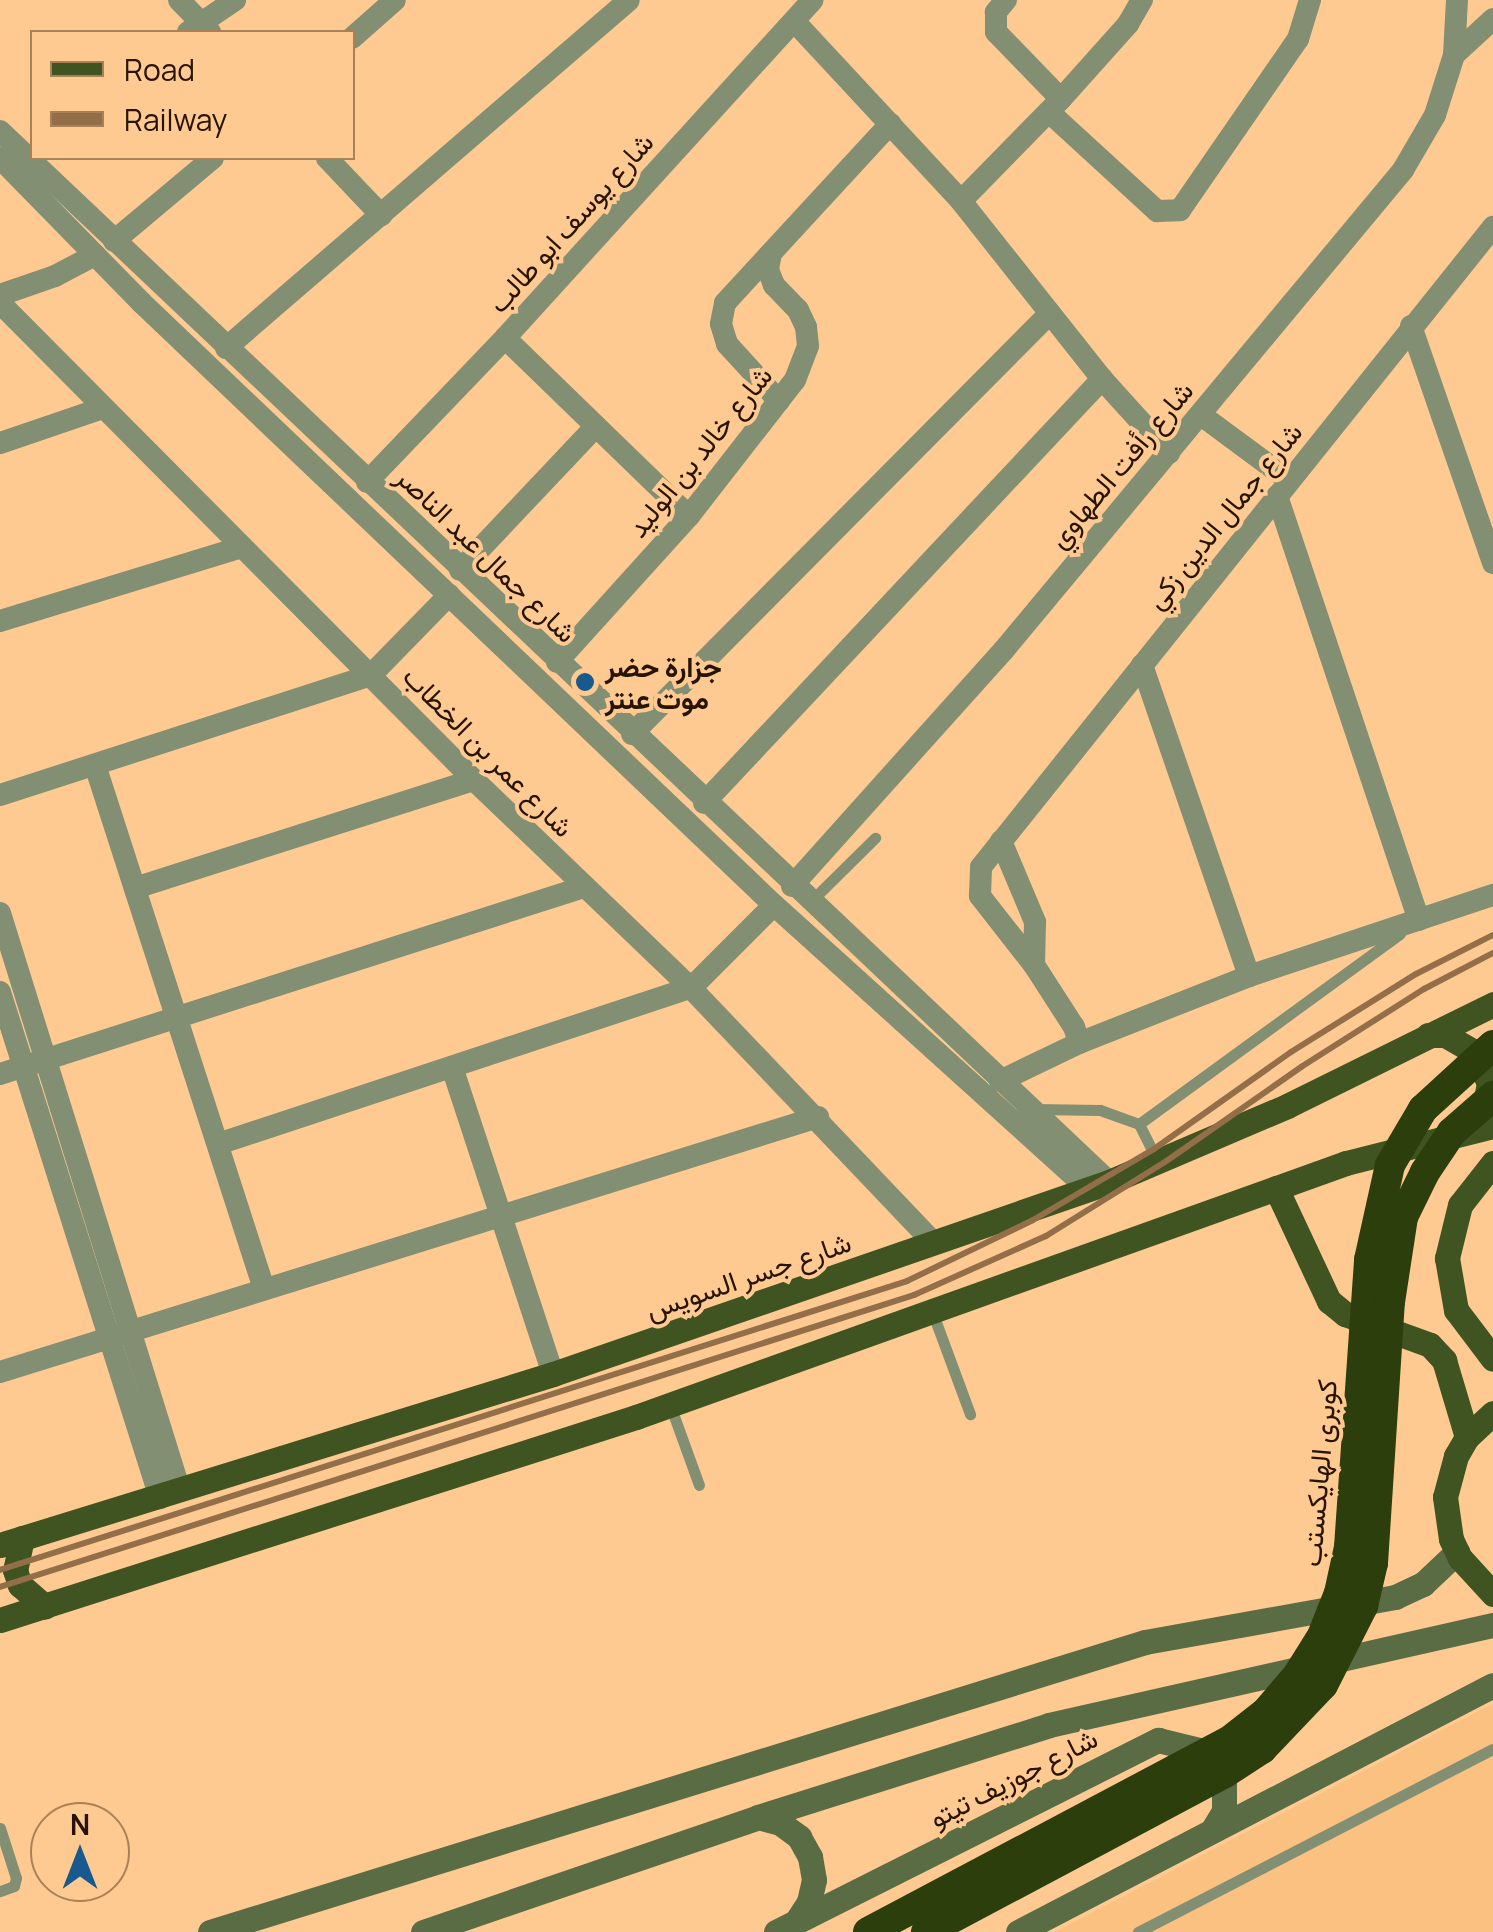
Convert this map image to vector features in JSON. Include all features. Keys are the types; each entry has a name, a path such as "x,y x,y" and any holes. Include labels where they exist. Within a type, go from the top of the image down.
{"highway":[{"name":"كوبرى الهايكستب","path":"868,1932 1229,1741 1266,1712 1297,1676 1322,1636 1339,1593 1349,1547 1368,1260 1390,1165 1423,1109 1493,1045"},
{"path":"926,1932 1225,1774 1262,1749 1323,1685 1346,1647 1373,1563 1390,1302 1404,1218 1425,1172 1452,1132 1493,1096"}],"main road":[{"name":"شارع جسر السويس","path":"11,1541 553,1374 1098,1186 1287,1106 1493,1004"},
{"path":"0,1620 670,1405 1390,1149 1486,1128 1485,1066 1462,1041 1428,1035"},
{"path":"1493,1163 1460,1205 1447,1258 1456,1310 1493,1359"},
{"path":"1276,1188 1329,1301 1345,1314 1419,1340 1444,1360 1467,1437"},
{"path":"1493,1413 1467,1437 1456,1456 1446,1496 1446,1518 1457,1552 1472,1576 1493,1594"},
{"path":"11,1541 20,1586 45,1607"},
{"path":"210,1932 1145,1642 1396,1597 1423,1584 1457,1552"},
{"path":"423,1932 758,1816 1049,1724 1493,1625"},
{"path":"1018,1932 1493,1685"},
{"name":"شارع جوزيف تيتو","path":"786,1927 1158,1740 1199,1750 1218,1770 1224,1811 1213,1829"},
{"path":"758,1816 789,1830 810,1857 814,1880 809,1902 786,1927"}],"street":[{"path":"179,0 200,29 235,0"},
{"path":"355,35 395,0"},
{"name":"شارع يوسف ابو طالب","path":"367,482 813,0"},
{"path":"1006,0 996,12 996,32 1055,106 1157,210 1168,214 1187,200 1298,39 1310,0"},
{"path":"961,201 1055,106 1128,24 1142,0"},
{"name":"شارع رأفت الطهاوي","path":"792,886 1003,651 1403,170 1436,115 1454,55 1457,0"},
{"path":"226,348 619,3"},
{"path":"1454,55 1493,19"},
{"path":"794,20 961,201 1102,379 1169,452"},
{"path":"779,401 727,344 720,324 725,303 890,124"},
{"name":"شارع جمال عبد الناصر","path":"10,152 448,595 774,904 1098,1186"},
{"path":"0,295 54,276 104,248 211,160"},
{"path":"330,160 382,215"},
{"name":"شارع جمال الدين زكي","path":"1079,1043 1074,1026 1034,966 980,896 981,867 1493,227"},
{"name":"شارع جمال عبد الناصر","path":"104,248 226,348 1000,1081 1098,1186"},
{"name":"شارع خالد بن الوليد","path":"557,662 690,516 804,364 808,346 798,310 774,285 768,269 771,253"},
{"name":"شارع عمر بن الخطاب","path":"0,303 474,780 691,988 934,1243"},
{"path":"632,734 1050,313"},
{"path":"1411,326 1488,530 1493,563"},
{"path":"504,338 690,516"},
{"path":"704,802 1102,379"},
{"path":"0,442 103,408"},
{"path":"1201,414 1283,488 1419,920"},
{"path":"460,570 596,426"},
{"path":"0,621 242,547"},
{"path":"0,796 371,675 448,595"},
{"path":"1142,665 1249,976"},
{"path":"96,765 264,1289"},
{"path":"136,888 474,780"},
{"path":"1001,842 1035,922 1034,966"},
{"path":"0,1074 584,887"},
{"path":"1000,1081 1079,1043 1249,976 1493,895"},
{"path":"218,1144 453,1070 691,988 774,904"},
{"path":"0,913 47,1058 120,1334 170,1494"},
{"path":"0,992 120,1334"},
{"path":"453,1070 553,1374"},
{"path":"0,1372 818,1117"}],"lane":[{"path":"809,903 875,838"},
{"path":"1138,1124 1419,920"},
{"path":"1030,1110 1100,1110 1138,1124 1158,1162"},
{"path":"932,1314 970,1414"},
{"path":"670,1405 699,1485"},
{"path":"1138,1932 1493,1749"},
{"path":"0,1828 16,1878 14,1886 0,1891"}],"shaded area":[{"path":"1493,1704 1493,1932 1055,1932 1490,1705"}],"railway":[{"path":"0,1570 907,1281 1033,1220 1154,1149 1291,1052 1416,974 1493,935"},
{"path":"0,1587 914,1295 1046,1236 1165,1162 1301,1067 1424,989 1493,953"}],"place":[{"name":"جزارة حضر موت عنتر","path":"585,682"}]}
